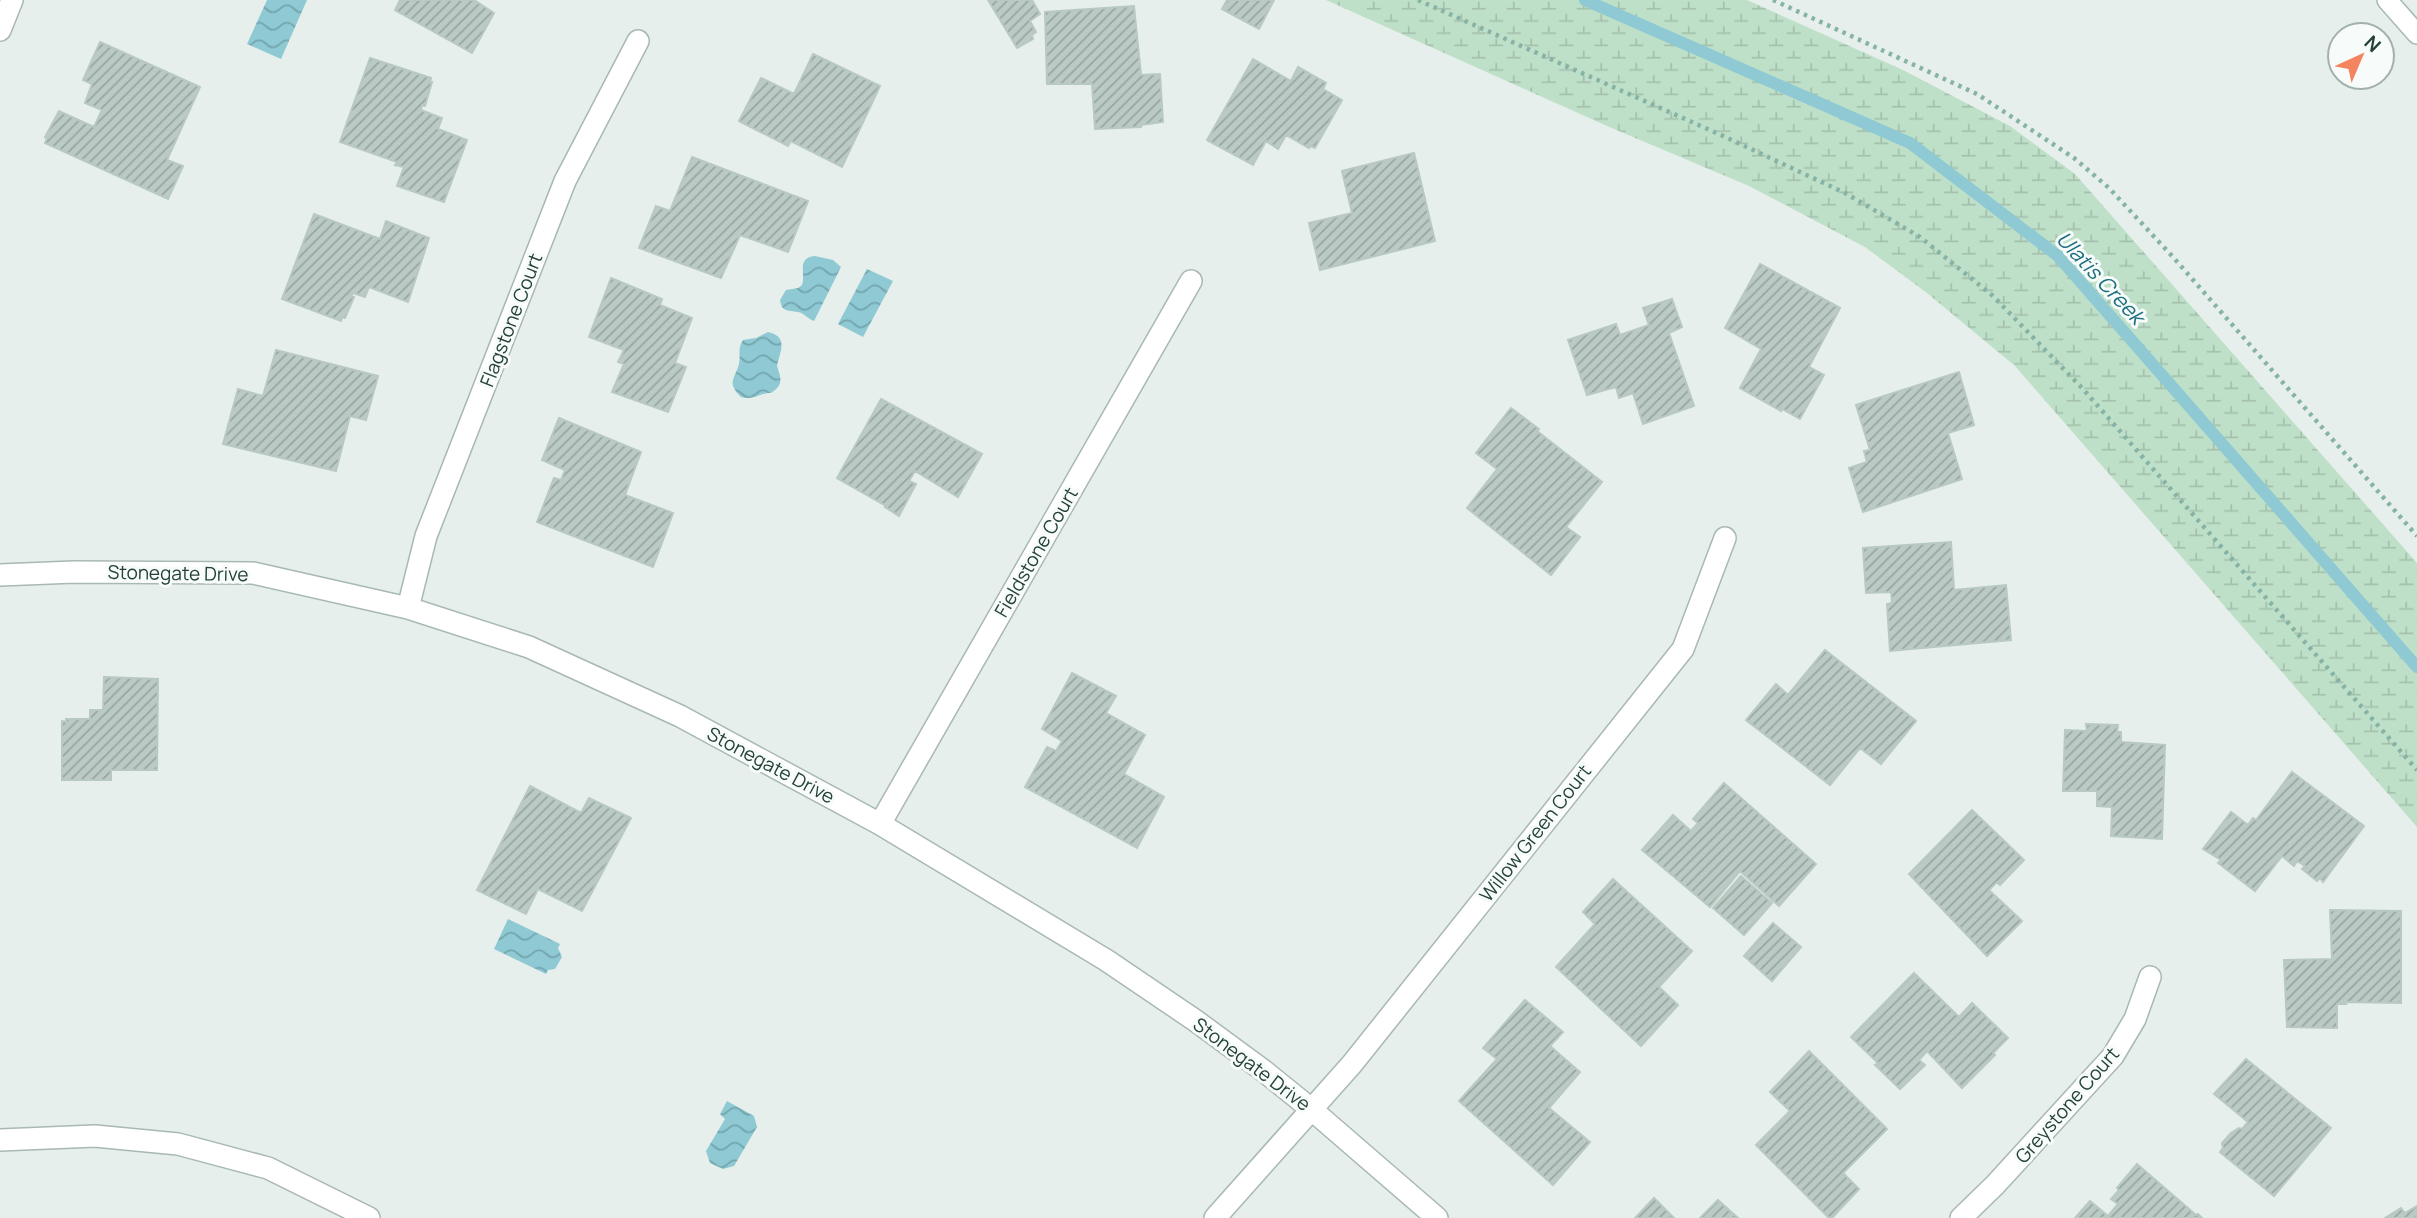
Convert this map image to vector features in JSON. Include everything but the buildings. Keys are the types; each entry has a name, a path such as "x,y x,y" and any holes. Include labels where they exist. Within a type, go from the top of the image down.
{"street":[{"path":"0,30 12,0"},
{"name":"Flagstone Court","path":"408,608 426,536 565,181 638,41"},
{"name":"Fieldstone Court","path":"880,824 1191,281"},
{"name":"Willow Green Court","path":"1215,1218 1360,1054 1621,724 1684,649 1725,538"},
{"name":"Stonegate Drive","path":"0,575 74,572 253,573 408,608 529,647 680,716 880,824 1106,960 1196,1021 1311,1109 1437,1218"},
{"name":"Greystone Court","path":"1961,1218 2113,1056 2135,1020 2150,977"},
{"path":"0,1140 95,1136 178,1144 268,1168 369,1218"}],"lane":[{"path":"2387,0 2417,34"}],"path":[{"path":"1418,0 1845,193 1920,237 1993,296 2083,389 2417,770"},
{"path":"1773,0 1978,94 2074,158 2109,188 2173,257 2417,536"}],"green space":[{"path":"1326,0 1747,0 1903,70 2010,126 2075,174 2417,563 2417,827 2015,366 1927,293 1865,247 1749,186 1607,126"}],"water":[{"path":"267,0 307,0 281,59 247,44"},
{"path":"809,257 833,260 841,267 814,321 800,313 786,310 780,300 786,290 802,285 804,263"},
{"path":"867,269 893,281 863,337 838,324"},
{"path":"768,332 779,337 782,345 777,366 780,384 771,393 750,398 741,397 733,384 741,343"},
{"path":"508,919 560,944 558,948 562,957 555,969 548,970 546,974 494,949"},
{"path":"727,1101 754,1116 757,1127 734,1166 723,1169 710,1163 706,1151 725,1119 720,1114"}],"waterway":[{"name":"Ulatis Creek","path":"1585,0 1910,143 2058,256 2417,667"}]}
